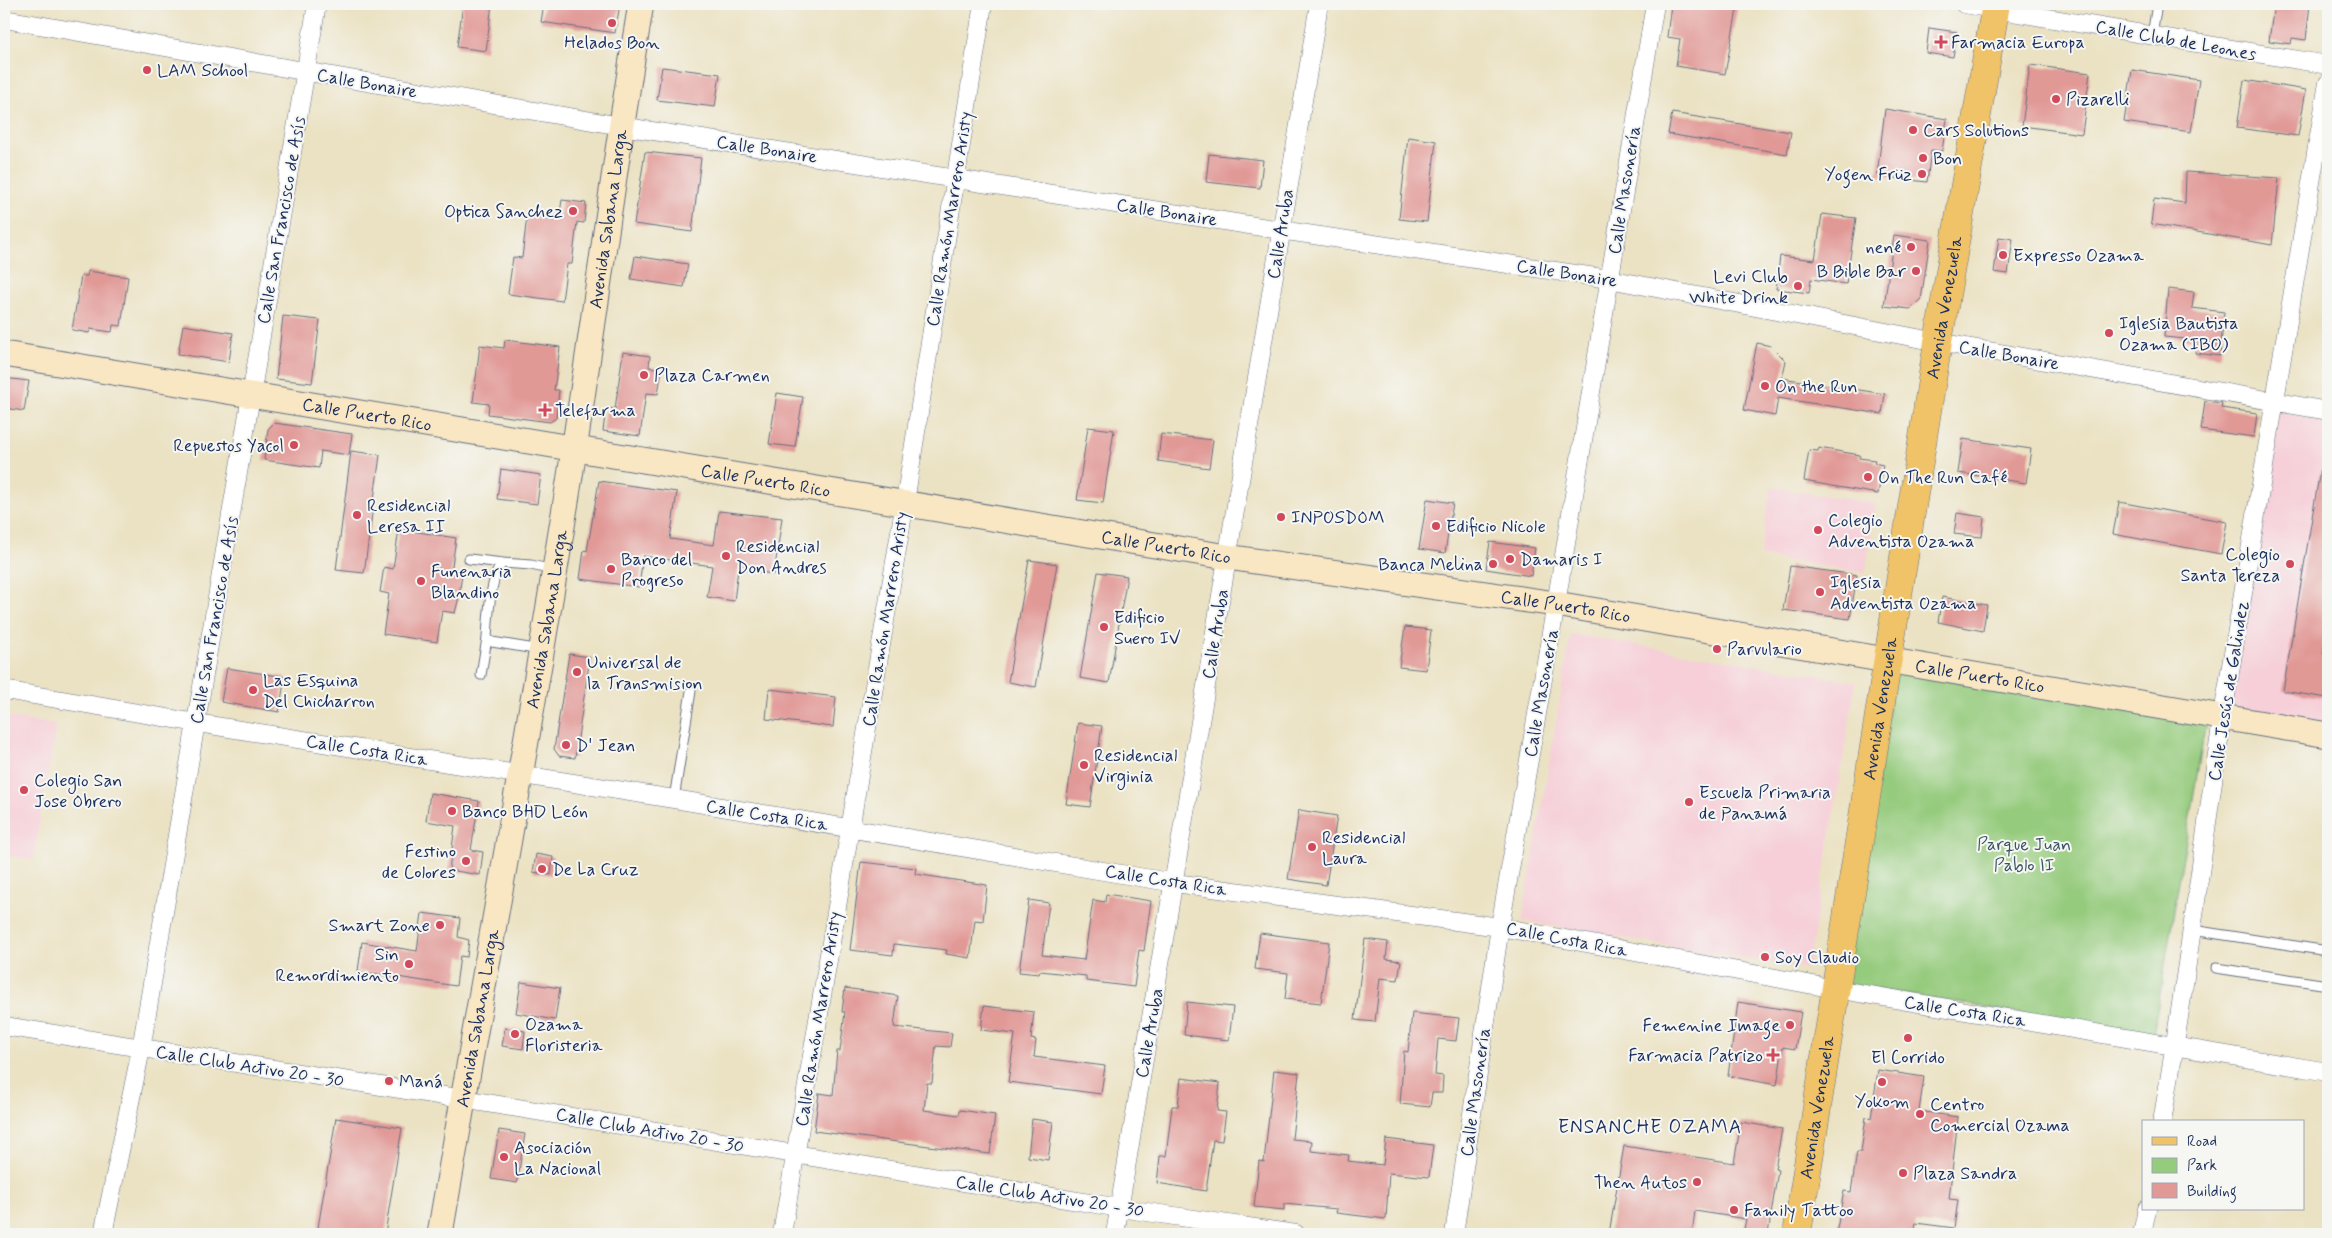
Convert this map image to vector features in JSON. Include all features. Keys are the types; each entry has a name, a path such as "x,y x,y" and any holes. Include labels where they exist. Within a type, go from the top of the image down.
{"main road":[{"name":"Avenida Venezuela","path":"1797,1234 1834,989 1889,662 1938,342 1996,6"}],"street":[{"name":"Calle San Francisco de Asís","path":"103,1234 141,1049 317,4"},
{"name":"Avenida Sabana Larga","path":"440,1234 521,774 574,450 621,126 641,4"},
{"name":"Calle Ramón Marrero Aristy","path":"782,1234 904,502 983,4"},
{"name":"Calle Aruba","path":"1115,1234 1175,883 1280,230 1319,4"},
{"name":"Calle Masonería","path":"1454,1234 1500,927 1556,604 1655,4"},
{"name":"Calle Club de Leones","path":"1964,4 1996,6 2152,36 2328,65"},
{"name":"Calle Bonaire","path":"4,19 621,126 1280,230 1609,279 1938,342 2328,411"},
{"name":"Calle Jesús de Galindez","path":"2162,1120 2176,1046 2223,717 2273,402 2328,83"},
{"name":"Calle Puerto Rico","path":"4,354 1227,557 1556,604 2328,735"},
{"name":"Calle Costa Rica","path":"4,690 197,724 521,774 1175,883 1500,927 1834,989 2328,1072"},
{"name":"Calle Club Activo 20 - 30","path":"4,1026 463,1099 1120,1208 1296,1234"},
{"path":"2142,1234 2147,1210"}],"lane":[{"path":"2152,36 2157,4"},
{"path":"469,559 503,564 531,565 554,571"},
{"path":"481,675 496,572 503,564"},
{"path":"487,638 499,644 541,650"},
{"path":"674,799 691,692"},
{"path":"2192,930 2328,951"},
{"path":"2216,968 2328,985"}],"shaded area":[{"name":"Colegio Santa Tereza","path":"2278,413 2328,421 2328,723 2227,706"},
{"name":"Colegio Adventista Ozama","path":"1771,487 1876,504 1865,573 1760,556"},
{"name":"Escuela Primaria de Panamá","path":"1571,634 1856,682 1808,969 1522,921"},
{"name":"Colegio San Jose Obrero","path":"4,716 56,725 33,860 4,855"}],"green space":[{"name":"Parque Juan Pablo II","path":"1895,672 2206,722 2153,1035 1843,984"}],"building":[{"path":"463,4 492,4 486,51 457,47"},
{"path":"544,4 620,4 615,33 541,22"},
{"path":"1671,4 1738,4 1725,74 1676,66 1680,39 1667,37"},
{"path":"2274,4 2310,4 2306,40 2292,38 2291,44 2269,41"},
{"name":"Farmacia Europa","path":"1929,28 1957,32 1953,57 1926,53"},
{"name":"Pizarelli","path":"2030,65 2090,73 2082,134 2022,126"},
{"path":"662,67 720,74 715,107 657,100"},
{"path":"2132,70 2199,80 2191,132 2124,122"},
{"path":"2244,80 2306,90 2298,136 2237,128"},
{"path":"1885,109 1947,119 1942,151 1931,150 1927,182 1877,176"},
{"path":"1672,113 1791,132 1787,154 1668,134"},
{"path":"1408,137 1436,141 1427,222 1399,219"},
{"path":"645,152 701,158 692,232 634,224"},
{"path":"1209,154 1263,160 1260,188 1206,182"},
{"path":"2186,172 2279,178 2272,245 2151,224 2154,199 2185,203"},
{"path":"562,200 586,203 584,223 577,222 572,264 567,264 562,301 508,294 513,257 522,258 527,216 559,219"},
{"path":"1822,214 1856,218 1846,284 1811,279 1809,293 1776,289 1780,256 1815,260"},
{"path":"1894,235 1930,240 1921,300 1910,309 1884,306"},
{"name":"Expresso Ozama","path":"1999,237 2013,239 2008,274 1994,272"},
{"path":"635,256 688,264 684,287 631,279"},
{"path":"88,271 128,277 121,326 113,325 112,332 90,329 89,333 72,330 81,276 87,276"},
{"path":"2168,289 2194,292 2192,308 2224,312 2220,356 2195,353 2196,340 2164,337"},
{"path":"283,316 320,320 312,383 276,379"},
{"path":"183,325 233,333 229,362 178,354"},
{"path":"505,340 560,347 554,390 559,390 556,418 550,422 488,414 489,404 473,402 480,345 504,348"},
{"path":"1757,343 1771,346 1786,361 1782,378 1885,394 1882,414 1778,398 1775,416 1744,410"},
{"path":"623,352 650,356 649,367 662,369 658,394 646,393 640,436 603,431 606,408 615,409"},
{"path":"4,378 29,381 24,411 4,408"},
{"path":"777,393 803,397 795,447 769,444"},
{"path":"2205,401 2222,403 2221,408 2257,413 2254,437 2201,430"},
{"name":"Repuestos Yacol","path":"274,423 352,434 349,455 321,451 319,468 264,460 268,429"},
{"path":"1088,427 1114,430 1103,503 1077,500"},
{"path":"1161,434 1213,440 1209,468 1158,461"},
{"path":"1963,439 2031,449 2026,483 1958,473"},
{"name":"On the Run","path":"1819,448 1860,455 1859,458 1875,460 1874,463 1883,465 1878,494 1804,481 1809,450 1818,451"},
{"name":"Residencial Leresa II","path":"351,451 380,455 364,573 336,570"},
{"path":"501,469 541,475 537,504 497,499"},
{"path":"2320,470 2328,471 2328,622 2323,654 2328,655 2328,698 2283,691"},
{"path":"599,481 677,492 670,539 714,545 719,511 782,518 774,574 738,569 734,601 707,597 712,566 643,556 639,587 580,579 584,550 587,551"},
{"name":"Edificio Nicole","path":"1427,499 1453,503 1445,553 1419,549"},
{"path":"2119,502 2227,522 2221,554 2113,534"},
{"path":"1957,513 1984,517 1982,537 1954,534"},
{"name":"Funenaria Blandino","path":"399,529 456,538 451,573 462,575 458,601 455,613 442,611 437,642 383,634 389,594 380,592 384,567 393,569"},
{"name":"Damaris I","path":"1490,542 1535,548 1531,576 1486,569"},
{"path":"1029,560 1057,564 1036,687 1008,682"},
{"name":"Iglesia Adventista Ozama","path":"1790,566 1857,575 1850,619 1783,610"},
{"name":"Edificio Suero IV","path":"1098,572 1127,576 1109,683 1080,678"},
{"path":"1942,597 1987,605 1983,631 1938,622"},
{"path":"1405,627 1431,630 1426,670 1399,667"},
{"path":"569,654 590,657 575,758 559,756 554,749"},
{"name":"Las Esquina Del Chicharron","path":"227,668 285,677 279,712 221,702"},
{"path":"769,689 836,697 833,727 766,719"},
{"name":"Residencial Virginia","path":"1078,723 1102,726 1090,807 1066,804"},
{"path":"430,793 479,801 471,850 483,852 480,875 449,870 455,826 426,821"},
{"name":"Residencial Laura","path":"1299,810 1337,816 1326,885 1288,879"},
{"path":"536,854 553,857 551,875 533,872"},
{"path":"861,862 916,868 915,874 987,885 983,921 975,920 970,958 946,954 947,950 894,944 893,955 850,950"},
{"path":"1106,894 1151,901 1144,951 1139,950 1134,987 1086,981 1086,976 1040,971 1039,974 1019,972 1029,900 1049,903 1042,955 1084,960 1093,900 1105,902"},
{"name":"Sin Remordimiento","path":"422,913 460,918 458,937 469,940 467,957 460,956 456,986 358,971 362,942 417,951"},
{"path":"1260,933 1329,942 1321,1003 1285,999 1288,973 1255,969"},
{"path":"1365,939 1388,942 1386,959 1401,961 1398,980 1380,978 1375,1022 1355,1020"},
{"path":"521,982 560,988 555,1020 516,1013"},
{"path":"845,988 898,996 894,1027 952,1033 950,1047 936,1046 932,1083 927,1083 924,1110 959,1115 960,1110 995,1115 990,1154 814,1131 819,1093 833,1095 837,1051 840,1051 845,1012 842,1012"},
{"path":"1187,1002 1233,1007 1229,1040 1184,1035"},
{"path":"1738,1002 1801,1012 1795,1049 1783,1047 1777,1085 1728,1076"},
{"path":"984,1006 1034,1012 1031,1039 1036,1040 1034,1057 1105,1066 1101,1094 1008,1082 1015,1034 981,1030"},
{"path":"1412,1013 1459,1018 1456,1041 1438,1039 1435,1075 1443,1076 1442,1093 1432,1093 1430,1107 1400,1104 1404,1051 1408,1052"},
{"path":"505,1028 525,1031 523,1049 502,1046"},
{"path":"1274,1070 1299,1073 1292,1139 1312,1141 1311,1151 1349,1155 1348,1161 1383,1165 1386,1139 1433,1145 1429,1177 1389,1173 1386,1219 1336,1213 1337,1209 1284,1204 1284,1210 1254,1207 1259,1161 1264,1162"},
{"path":"1878,1070 1924,1077 1919,1111 1958,1117 1949,1199 1958,1200 1954,1228 1916,1223 1914,1234 1836,1234 1844,1191 1851,1192 1857,1152 1861,1152 1866,1117 1871,1118"},
{"path":"1181,1078 1220,1083 1217,1111 1226,1112 1222,1141 1213,1140 1206,1191 1157,1183 1160,1156 1166,1156 1172,1106 1178,1106"},
{"path":"336,1118 402,1128 385,1234 317,1234"},
{"path":"1032,1119 1053,1122 1048,1160 1028,1157"},
{"name":"Then Autos","path":"1741,1122 1782,1129 1775,1169 1778,1170 1768,1234 1743,1234 1746,1219 1695,1211 1692,1234 1609,1234 1624,1146 1734,1163"},
{"path":"499,1130 525,1134 517,1183 491,1179"}],"place":[{"name":"Helados Bon","path":"612,23"},
{"name":"Farmacia Europa","path":"1941,42"},
{"name":"LAM School","path":"147,70"},
{"name":"Pizarelli","path":"2056,99"},
{"name":"Cars Solutions","path":"1913,130"},
{"name":"Bon","path":"1923,158"},
{"name":"Yogen Früz","path":"1922,174"},
{"name":"Optica Sanchez","path":"573,211"},
{"name":"nené","path":"1911,247"},
{"name":"Expresso Ozama","path":"2003,255"},
{"name":"B Bible Bar","path":"1916,271"},
{"name":"Levi Club White Drink","path":"1798,286"},
{"name":"Iglesia Bautista Ozama (IBO)","path":"2109,333"},
{"name":"Plaza Carmen","path":"644,375"},
{"name":"On the Run","path":"1765,386"},
{"name":"Telefarma","path":"545,410"},
{"name":"Repuestos Yacol","path":"294,445"},
{"name":"On The Run Café","path":"1868,477"},
{"name":"Residencial Leresa II","path":"357,515"},
{"name":"INPOSDOM","path":"1281,517"},
{"name":"Edificio Nicole","path":"1436,526"},
{"name":"Colegio Adventista Ozama","path":"1818,530"},
{"name":"Residencial Don Andres","path":"726,556"},
{"name":"Damaris I","path":"1510,559"},
{"name":"Banca Melina","path":"1493,564"},
{"name":"Colegio Santa Tereza","path":"2290,564"},
{"name":"Banco del Progreso","path":"611,569"},
{"name":"Funenaria Blandino","path":"421,581"},
{"name":"Iglesia Adventista Ozama","path":"1820,592"},
{"name":"Edificio Suero IV","path":"1104,627"},
{"name":"Parvulario","path":"1717,649"},
{"name":"Universal de la Transmision","path":"577,672"},
{"name":"Las Esquina Del Chicharron","path":"253,690"},
{"name":"D' Jean","path":"566,745"},
{"name":"Residencial Virginia","path":"1084,765"},
{"name":"Colegio San Jose Obrero","path":"24,790"},
{"name":"Escuela Primaria de Panamá","path":"1689,802"},
{"name":"Banco BHD León","path":"452,811"},
{"name":"Residencial Laura","path":"1312,847"},
{"name":"Festino de Colores","path":"466,861"},
{"name":"De La Cruz","path":"542,869"},
{"name":"Smart Zone","path":"440,925"},
{"name":"Soy Claudio","path":"1765,957"},
{"name":"Sin Remordimiento","path":"409,964"},
{"name":"Femenine Image","path":"1790,1025"},
{"name":"Ozama Floristeria","path":"515,1034"},
{"name":"El Corrido","path":"1908,1038"},
{"name":"Farmacia Patrizo","path":"1773,1055"},
{"name":"Maná","path":"389,1081"},
{"name":"Yokom","path":"1882,1082"},
{"name":"Centro Comercial Ozama","path":"1920,1114"},
{"name":"Asociación La Nacional","path":"504,1157"},
{"name":"Plaza Sandra","path":"1903,1173"},
{"name":"Then Autos","path":"1697,1182"},
{"name":"Family Tattoo","path":"1734,1210"}],"district":[{"name":"ENSANCHE OZAMA","path":"1650,1126"}]}
